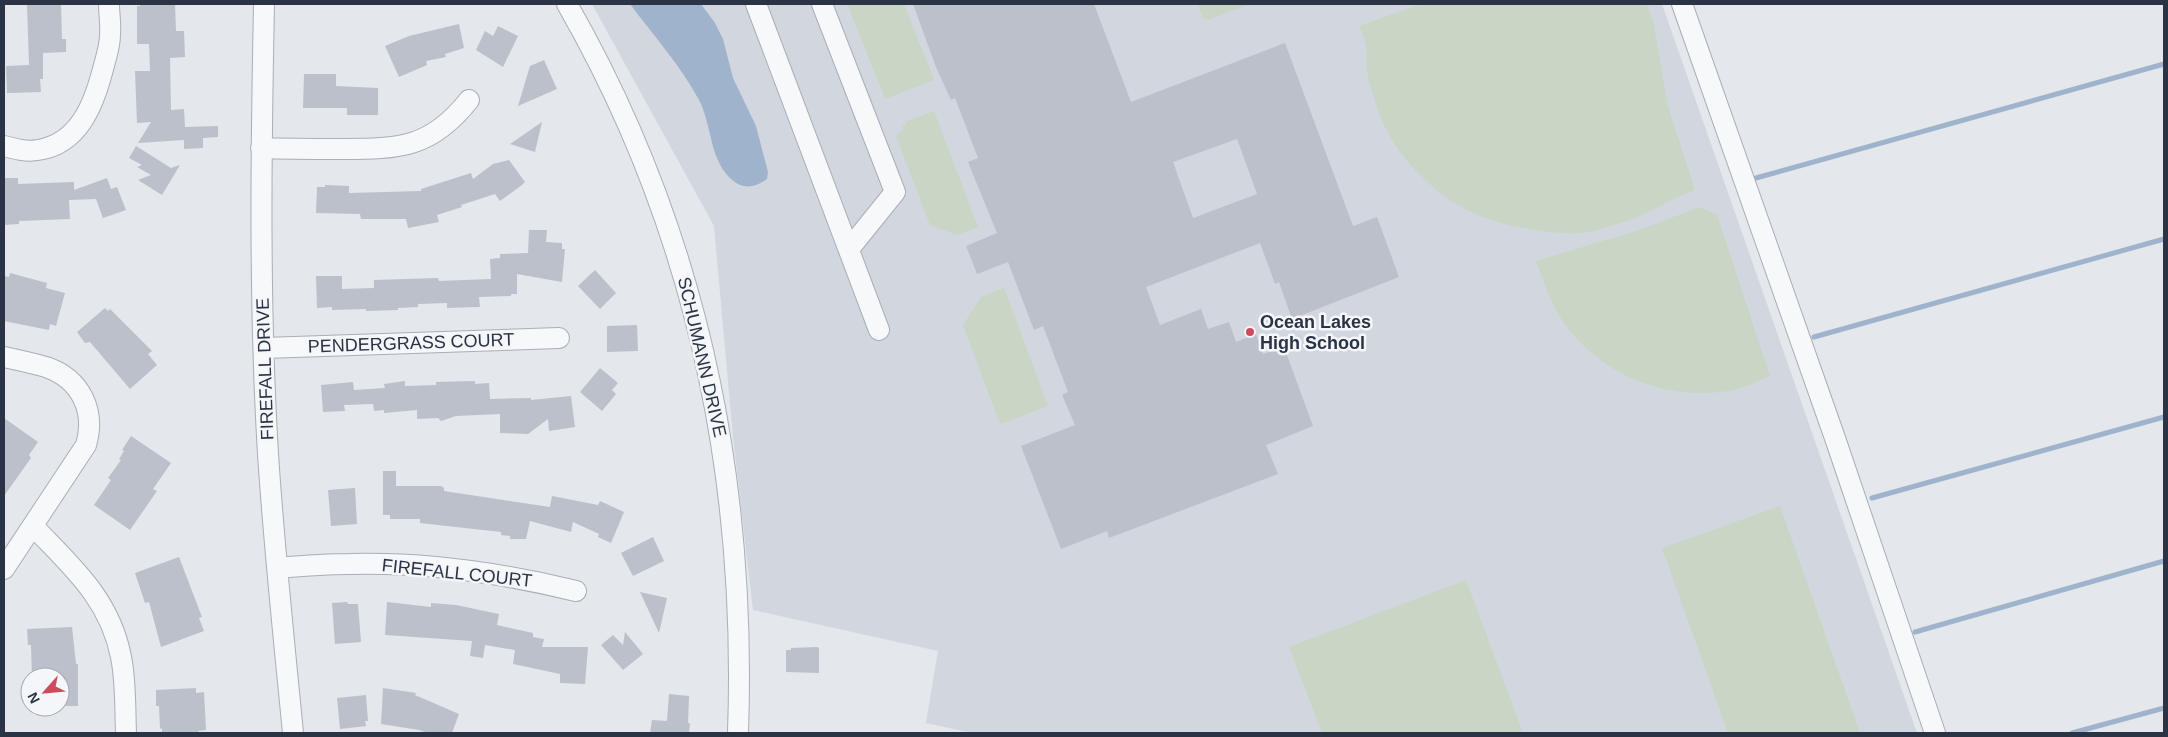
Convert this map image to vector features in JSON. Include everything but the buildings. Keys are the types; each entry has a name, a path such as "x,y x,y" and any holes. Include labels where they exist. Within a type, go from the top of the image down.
{"street":[{"path":"4,146 30,150 54,145 68,137 82,123 90,109 107,54 110,35 109,4"},
{"name":"FIREFALL DRIVE","path":"264,4 261,148 264,348 268,453 293,733"},
{"name":"SCHUMANN DRIVE","path":"567,4 607,78 656,192 683,272 701,339 722,443 733,534 739,656 738,733"},
{"path":"756,4 879,330"},
{"path":"822,4 895,192 849,249"},
{"path":"1682,4 1836,441 1935,733"},
{"path":"261,148 376,149 408,145 442,128 456,117 469,100"},
{"name":"PENDERGRASS COURT","path":"264,348 559,338"},
{"path":"4,357 47,368 60,375 78,390 86,402 90,416 90,431 86,445 4,569"},
{"path":"33,526 89,584 103,606 116,634 122,659 126,733"},
{"name":"FIREFALL COURT","path":"277,568 348,564 435,567 534,581 576,591"}],"shaded area":[{"name":"Ocean Lakes High School","path":"592,4 1662,4 1917,733 972,733 926,723 938,651 753,610 733,437 714,226"}],"green space":[{"path":"847,4 904,4 934,80 885,99"},
{"path":"1198,4 1250,4 1208,20 1203,18"},
{"path":"1421,4 1647,4 1653,21 1668,106 1695,190 1632,219 1601,229 1580,233 1541,231 1508,225 1472,212 1455,203 1425,179 1399,150 1381,118 1366,67 1366,44 1359,26"},
{"path":"934,111 978,227 957,235 930,225 896,136 904,129 902,126 906,125 905,122"},
{"path":"1700,207 1717,215 1770,376 1733,390 1703,393 1679,392 1655,387 1633,379 1612,368 1592,354 1575,337 1560,317 1549,296 1536,261 1639,230"},
{"path":"1004,288 1048,406 1000,424 963,325 981,297"},
{"path":"1780,506 1860,733 1728,733 1662,548"},
{"path":"1466,580 1522,730 1514,733 1322,733 1289,647"}],"water":[{"path":"630,4 701,4 715,23 723,39 733,78 756,126 768,172 767,179 753,186 744,186 735,182 723,170 714,151 703,110 692,87"}],"waterway":[{"path":"1756,178 2164,64"},
{"path":"1814,337 2164,239"},
{"path":"1872,498 2164,417"},
{"path":"1915,632 2164,561"},
{"path":"2072,733 2164,708"}],"place":[{"name":"Ocean Lakes High School","path":"1250,332"}]}
